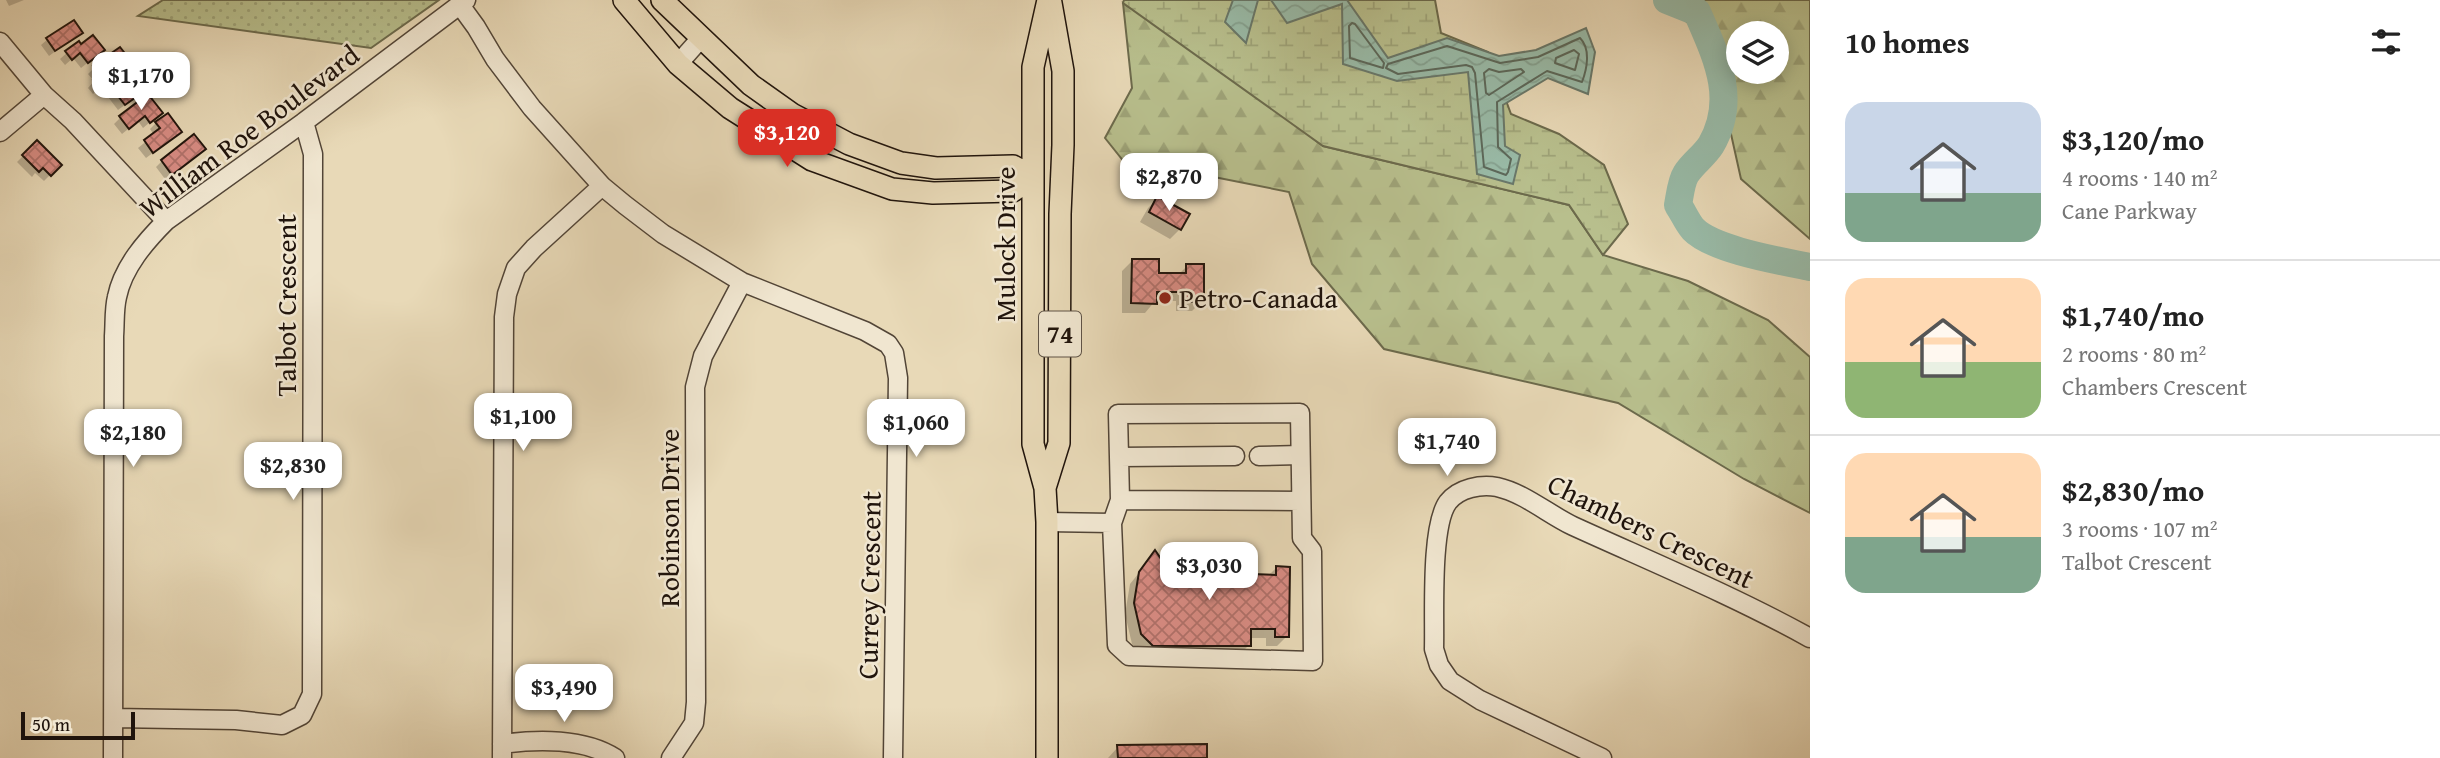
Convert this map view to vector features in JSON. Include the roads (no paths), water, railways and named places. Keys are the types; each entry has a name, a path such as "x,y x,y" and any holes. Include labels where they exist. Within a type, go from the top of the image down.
{"main road":[{"path":"624,0 678,64 730,108 812,160 892,189 933,193 1013,191 1033,177 1013,166 936,167 901,163 849,144 792,114 751,85 662,0"},
{"name":"Mulock Drive","path":"1045,488 1059,443 1063,72 1049,0"},
{"name":"Mulock Drive","path":"1047,758 1047,522 1045,488 1032,444 1033,67 1049,0"}],"street":[{"name":"William Roe Boulevard","path":"113,758 114,336 117,296 129,267 148,239 166,221 304,122 463,2"},
{"name":"Currey Crescent","path":"463,2 495,59 525,99 603,186 663,234 742,282 865,331 888,344 894,353 898,378 893,758"},
{"path":"678,64 701,38"},
{"path":"0,42 44,95 73,121 166,221"},
{"path":"0,132 44,95"},
{"name":"Talbot Crescent","path":"114,719 236,720 282,725 302,715 312,694 313,154 304,122"},
{"path":"1033,177 1062,177"},
{"path":"603,186 534,248 516,268 507,294 504,317 502,751 519,742 565,743 599,749 615,758"},
{"name":"Robinson Drive","path":"671,758 694,723 696,702 695,387 703,356 742,282"},
{"path":"1300,413 1302,538 1312,551 1312,661 1129,656 1116,645 1112,523 1120,500 1119,457 1118,414 1300,413"},
{"path":"1259,456 1300,455"},
{"path":"1119,457 1236,456"},
{"name":"Chambers Crescent","path":"1602,758 1480,700 1450,681 1438,665 1434,649 1438,528 1449,500 1461,492 1478,486 1496,487 1512,492 1563,521 1810,638"},
{"path":"1120,500 1301,501"},
{"path":"1047,522 1112,523"}],"water":[{"path":"1233,0 1258,0 1246,43 1225,22"},
{"path":"1271,0 1347,0 1388,58 1447,38 1499,56 1536,50 1586,28 1595,52 1588,94 1548,78 1503,105 1505,146 1520,155 1513,184 1477,174 1468,72 1397,81 1343,64 1342,4 1287,23"}],"waterway":[{"path":"1667,0 1697,12 1717,61 1723,94 1719,128 1711,145 1686,174 1678,205 1693,229 1716,243 1748,254 1810,267"}],"place":[{"name":"Petro-Canada","path":"1165,298"}]}
